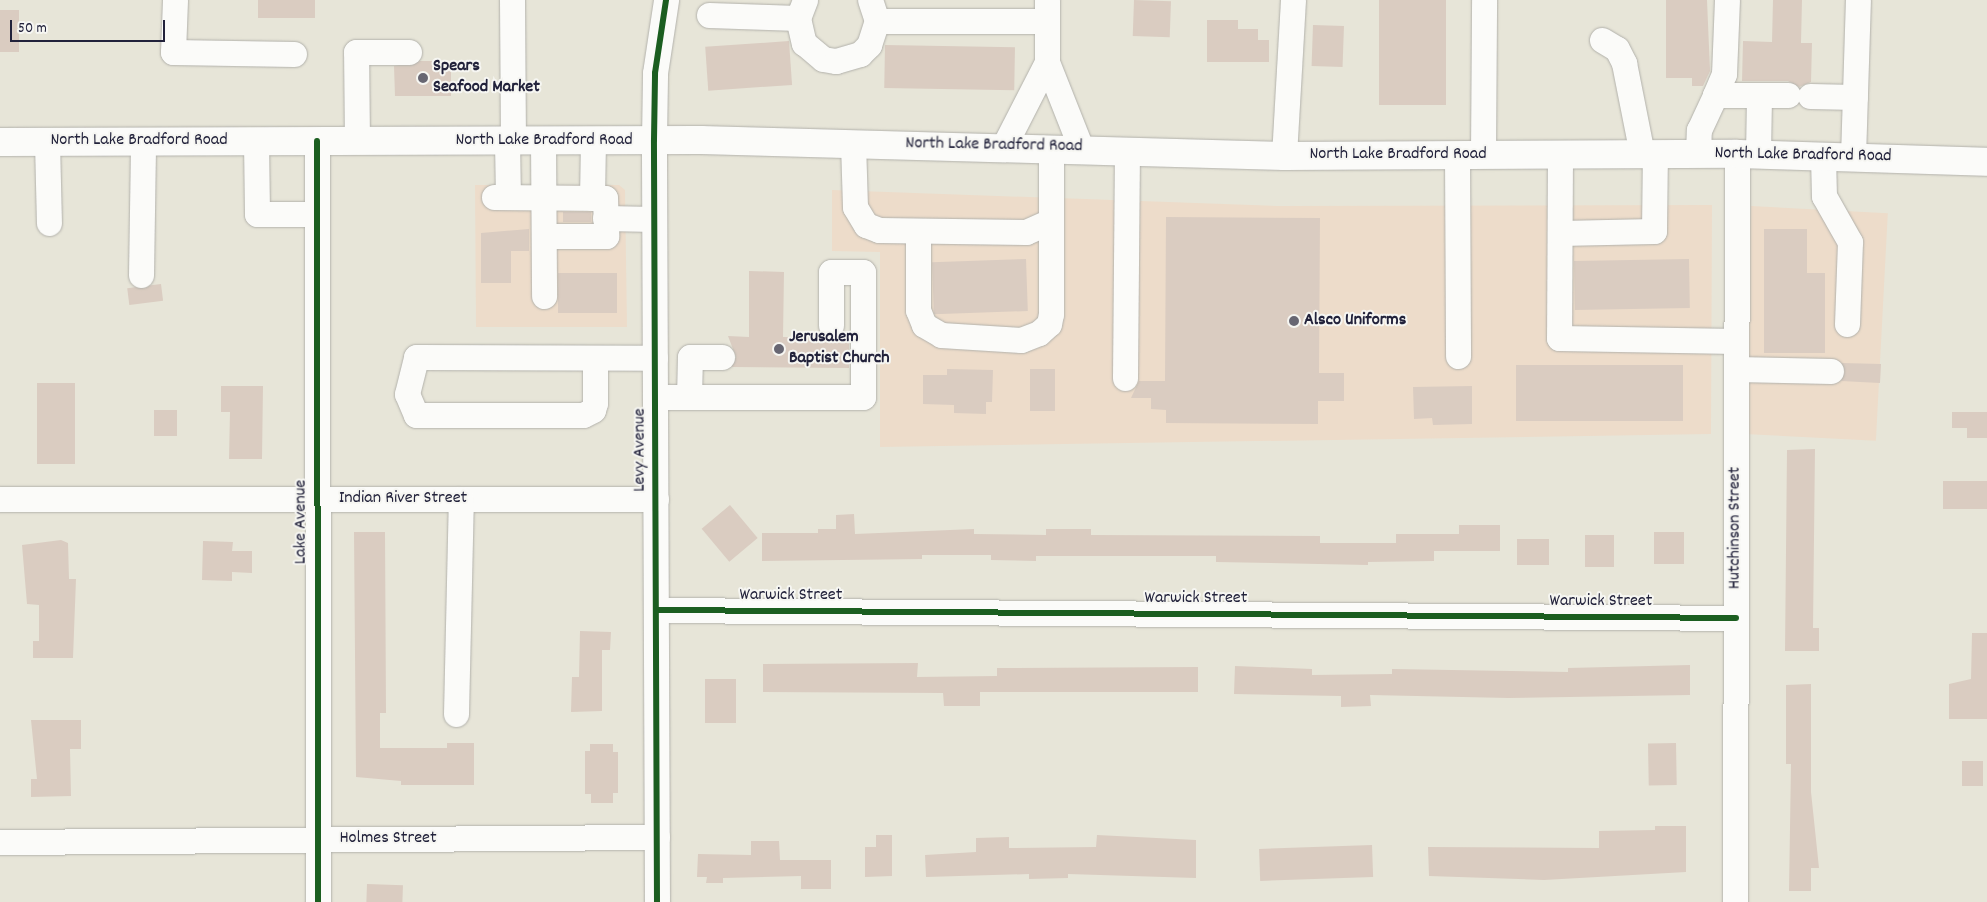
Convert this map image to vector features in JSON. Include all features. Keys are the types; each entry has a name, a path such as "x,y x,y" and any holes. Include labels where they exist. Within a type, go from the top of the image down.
{"main road":[{"name":"North Lake Bradford Road","path":"0,142 654,140 1004,146 1284,156 1748,154 1987,162"}],"street":[{"path":"175,0 174,52 294,54"},
{"path":"512,0 510,141 501,197 543,198 654,219"},
{"name":"Levy Avenue","path":"657,902 654,140 655,73 666,0"},
{"path":"1284,156 1293,0"},
{"path":"1458,356 1470,155 1484,0"},
{"path":"1698,154 1699,130 1724,74 1727,0"},
{"path":"1853,157 1858,0"},
{"path":"709,16 802,9 804,43 824,59 836,61 860,54 875,33 873,10 1047,11 1048,62 1081,148"},
{"path":"1560,233 1654,231 1649,154 1624,63 1617,49 1602,40"},
{"path":"357,141 356,52 409,52"},
{"path":"1004,146 1048,62"},
{"path":"1715,95 1855,97"},
{"name":"Hutchinson Street","path":"1735,902 1736,341 1748,154 1759,95"},
{"path":"544,236 606,236 599,208 593,140"},
{"path":"142,275 143,141"},
{"path":"256,141 257,214 317,214"},
{"name":"Lake Avenue","path":"317,141 318,902"},
{"path":"543,141 544,296"},
{"path":"47,142 49,223"},
{"path":"853,143 855,207 866,225 878,230 1026,232 1051,221"},
{"path":"918,231 918,310 924,325 942,336 1021,340 1049,324 1051,148"},
{"path":"1125,378 1127,150"},
{"path":"1560,154 1560,338 1736,341"},
{"path":"1823,156 1824,196 1850,242 1848,324"},
{"path":"656,397 863,397 863,272 831,272 831,325"},
{"path":"595,358 595,402 593,410 583,415 416,415 408,394 416,357 655,358"},
{"path":"689,397 690,357 722,357"},
{"path":"1736,369 1831,371"},
{"path":"456,714 461,499"},
{"name":"Indian River Street","path":"0,500 656,499"},
{"name":"Warwick Street","path":"656,610 1736,618"},
{"name":"Holmes Street","path":"0,842 657,837"}],"shaded area":[{"path":"475,185 619,185 625,190 627,327 476,327"},
{"path":"832,190 1277,206 1712,205 1711,434 880,447 880,252 832,251"},
{"path":"1751,206 1888,213 1876,441 1739,434"}],"building":[{"path":"258,0 315,0 315,18 258,18"},
{"path":"1134,0 1171,1 1170,37 1133,36"},
{"path":"1379,0 1446,0 1446,105 1379,105"},
{"path":"1666,0 1707,0 1710,71 1703,86 1692,86 1692,78 1666,78"},
{"path":"1773,0 1802,0 1801,43 1812,43 1811,82 1799,87 1788,81 1742,81 1743,41 1772,42"},
{"path":"0,10 19,10 19,52 0,52"},
{"path":"1207,20 1238,20 1238,29 1258,29 1258,40 1269,40 1269,62 1207,62"},
{"path":"1313,25 1344,26 1343,67 1312,66"},
{"path":"789,41 792,85 708,91 705,47"},
{"path":"885,45 1015,47 1014,90 884,88"},
{"name":"Spears Seafood Market","path":"420,61 451,61 451,96 395,96 394,66"},
{"path":"563,212 591,212 591,222 563,222"},
{"path":"1166,217 1320,218 1319,373 1344,373 1344,401 1318,401 1318,424 1166,423 1166,410 1151,409 1151,398 1131,398 1139,381 1165,381"},
{"path":"529,229 529,251 511,251 511,283 481,283 481,233"},
{"path":"1764,229 1807,229 1807,273 1825,273 1825,353 1764,353"},
{"path":"1026,259 1028,311 934,314 932,262"},
{"path":"1689,259 1690,308 1575,310 1574,261"},
{"path":"749,271 784,272 783,337 849,338 849,368 731,367 736,357 728,336 749,337"},
{"path":"558,273 617,273 617,313 558,313"},
{"path":"161,284 163,301 129,305 127,288"},
{"path":"1842,363 1881,364 1880,383 1841,381 1845,372"},
{"path":"1516,365 1683,365 1683,421 1516,421"},
{"path":"947,369 993,370 992,402 986,402 986,414 954,413 954,405 923,404 923,375 947,375"},
{"path":"1030,369 1055,369 1055,411 1030,411"},
{"path":"37,383 75,383 75,464 37,464"},
{"path":"221,386 263,386 262,459 229,459 230,412 221,412"},
{"path":"1472,386 1472,424 1433,425 1432,418 1414,419 1413,387"},
{"path":"154,410 177,410 177,436 154,436"},
{"path":"1952,412 1987,412 1987,438 1967,438 1967,428 1952,428"},
{"path":"1815,449 1813,628 1819,628 1819,651 1785,651 1787,450"},
{"path":"1943,481 1987,481 1987,509 1943,509"},
{"path":"730,505 758,538 729,562 702,529"},
{"path":"854,514 855,534 974,529 974,534 1046,535 1046,529 1091,529 1091,535 1320,536 1320,543 1396,543 1396,534 1459,534 1459,525 1500,525 1500,551 1434,551 1434,561 1368,562 1368,565 1216,562 1216,556 1036,556 1036,561 991,560 991,555 922,555 922,559 762,561 762,533 818,533 818,529 836,529 836,515"},
{"path":"354,532 385,532 386,713 380,713 380,748 447,748 447,743 474,743 474,785 401,785 401,781 356,777"},
{"path":"1654,532 1684,532 1684,564 1654,564"},
{"path":"1585,535 1614,535 1614,567 1585,567"},
{"path":"1517,539 1549,539 1549,565 1517,565"},
{"path":"61,540 68,543 69,579 76,579 73,658 33,658 33,641 39,641 39,605 27,604 22,545"},
{"path":"203,541 233,542 232,551 252,551 252,573 232,572 232,581 202,580"},
{"path":"580,631 611,632 610,650 602,650 602,711 571,712 572,677 579,677"},
{"path":"1972,633 1987,633 1987,719 1949,719 1949,684 1971,679"},
{"path":"918,663 917,677 997,676 997,668 1198,667 1198,692 980,692 980,706 944,706 943,693 763,692 763,664"},
{"path":"1690,665 1690,695 1509,698 1370,695 1371,706 1341,707 1341,696 1234,694 1235,666 1312,669 1312,675 1392,674 1392,669 1568,672 1568,668"},
{"path":"705,679 736,679 736,723 705,723"},
{"path":"1811,684 1811,792 1819,868 1811,868 1811,891 1789,891 1791,764 1786,764 1786,685"},
{"path":"31,720 81,720 81,749 70,749 71,796 31,797 31,779 37,779"},
{"path":"1648,743 1676,743 1677,785 1649,785"},
{"path":"590,744 613,744 613,752 618,752 618,793 613,793 613,803 591,803 591,794 585,794 585,751 590,751"},
{"path":"1962,761 1983,761 1983,786 1962,786"},
{"path":"1655,826 1686,826 1686,872 1544,880 1429,876 1428,847 1599,848 1599,831 1655,830"},
{"path":"876,835 892,835 892,876 865,877 865,847 876,847"},
{"path":"1097,835 1196,840 1196,878 1068,874 1068,878 1029,879 1029,874 926,877 925,855 976,852 976,838 1009,837 1009,848 1096,847"},
{"path":"751,841 779,841 780,860 831,860 831,889 801,889 801,876 723,878 723,883 706,883 707,877 697,877 698,854 751,855"},
{"path":"1372,845 1373,877 1260,881 1259,849"},
{"path":"367,884 403,885 402,902 366,902"}],"cycle path":[{"path":"657,902 654,140 655,73 666,0"},
{"path":"317,141 318,902"},
{"path":"656,610 1736,618"}],"place":[{"name":"Spears Seafood Market","path":"423,78"},
{"name":"Alsco Uniforms","path":"1294,321"},
{"name":"Jerusalem Baptist Church","path":"779,349"}]}
